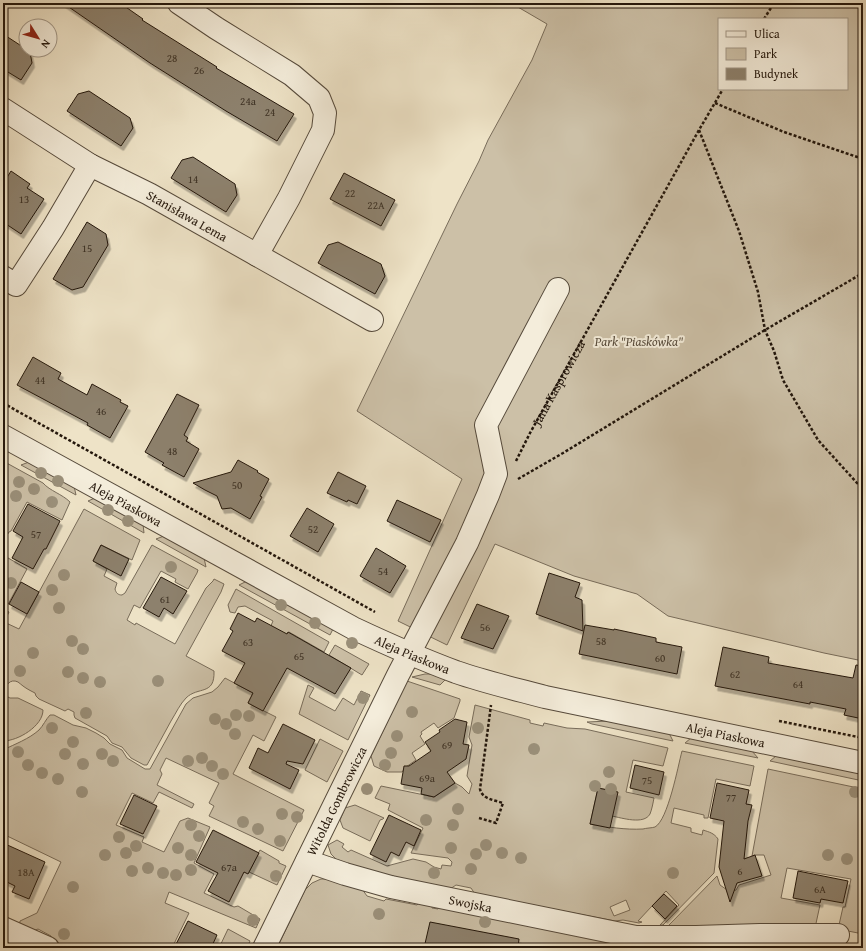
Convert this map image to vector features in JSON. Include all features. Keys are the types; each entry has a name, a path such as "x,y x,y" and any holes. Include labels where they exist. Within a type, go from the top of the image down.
{"street":[{"path":"179,3 216,28 292,75 319,98 325,113 323,130 289,198 257,255"},
{"name":"Stanisława Lema","path":"3,109 90,165 149,194 372,320"},
{"path":"3,277 16,285 53,228 90,165"},
{"path":"409,654 493,492 496,474 486,425 558,289"},
{"name":"Aleja Piaskowa","path":"3,436 354,628 409,654 456,672 497,685 545,697 863,763"},
{"name":"Witolda Gombrowicza","path":"264,948 409,654"},
{"name":"Swojska","path":"307,861 391,887 635,942 689,937 838,935"},
{"path":"3,928 48,948"}],"path":[{"path":"765,18 774,3"},
{"name":"Jana Kasprowicza","path":"513,468 530,433 722,90"},
{"path":"715,103 784,132 863,159"},
{"path":"699,130 739,231 758,292 765,330 774,351 783,380 818,440 863,487"},
{"path":"493,492 563,453 765,330 863,273"},
{"path":"479,818 496,823 503,803 484,797 481,794 480,789 491,704"}],"green space":[{"name":"Park \"Piaskówka\"","path":"511,3 863,3 863,661 668,616 637,594 574,576 495,544 447,645 398,621 462,479 357,411 488,140 532,60 547,24"},
{"path":"3,461 43,483 70,502 62,520 27,502 11,531 3,542"},
{"path":"29,462 74,486 76,495 21,465"},
{"path":"95,498 143,524 144,533 88,501"},
{"path":"84,509 140,540 132,560 101,545 93,561 107,569 104,576 117,583 115,589 118,594 122,595 125,593 152,545 198,570 188,589 175,582 176,579 161,571 140,608 134,605 127,620 135,625 136,623 175,644 206,588 214,579 224,584 186,656 214,671 214,679 212,684 205,689 191,694 184,700 147,765 144,765 131,758 122,747 112,743 107,736 75,718 74,712 68,709 65,711 39,699 35,693 19,682 15,681 10,682 5,687 4,692 6,696 10,698 18,698 43,710 42,716 39,722 29,732 16,738 3,741 3,651 5,647 3,646 3,555 27,569 5,610 9,612 4,622 19,629"},
{"path":"164,536 204,558 206,567 156,539"},
{"path":"247,581 333,629 330,635 239,585"},
{"path":"236,589 329,642 324,652 289,632 286,637 270,628 273,621 245,606 238,607 235,613 230,612 228,605"},
{"path":"335,645 369,664 362,675 329,655"},
{"path":"432,674 446,679 440,685 412,677"},
{"path":"225,678 253,693 248,703 276,717 264,741 253,735 233,774 304,810 283,851 209,816 214,806 209,803 219,783 166,758 160,770 162,774 157,785 194,804 192,808 159,792 153,803 132,793 116,825 144,837 142,842 164,852 180,821 188,818 210,827 194,863 214,874 204,893 234,907 238,906 260,919 256,928 169,892 165,903 189,913 172,948 61,948 54,945 51,936 38,929 29,933 19,928 20,921 37,913 61,862 3,834 3,750 35,733 50,715 54,715 73,725 86,728 96,733 110,744 122,750 127,758 145,769 150,769 186,704 193,698 212,692"},
{"path":"407,681 460,699 460,701 454,718 438,728 434,723 421,732 422,734 420,736 425,744 412,753 416,760 402,772 387,772 374,766 371,756"},
{"path":"308,685 314,688 309,697 335,711 343,698 354,705 361,691 370,695 348,740 299,714"},
{"path":"475,705 530,720 530,723 543,726 544,723 567,728 585,729 668,748 663,766 633,760 626,792 654,798 651,812 647,817 632,820 612,816 612,791 598,788 590,824 616,828 643,829 655,827 660,822 668,804 682,751 754,766 750,786 716,779 708,818 704,818 704,815 674,808 671,823 691,828 691,832 702,835 703,830 707,831 718,839 714,873 663,925 660,925 679,905 666,891 638,921 642,922 639,923 623,920 615,921 475,894 471,888 456,885 450,889 354,870 338,861 331,854 328,845 337,840 344,844 342,847 348,852 351,850 387,866 413,859 426,862 441,869 442,865 451,866 452,862 448,858 411,853 423,828 388,810 390,804 375,798 381,786 434,797 455,783 469,794 472,784 467,776 472,745 469,737","holes":["626,900 630,910 614,916 610,907"]},
{"path":"609,721 669,733 673,741 587,722"},
{"path":"691,738 752,751 758,758 685,743"},
{"path":"320,739 343,751 327,782 305,770"},
{"path":"776,756 863,774 863,781 770,761"},
{"path":"768,769 863,789 863,934 843,930 839,925 843,907 845,907 851,879 787,868 781,898 820,905 815,928 666,929 717,876 720,885 730,892 736,890 739,885 771,875 764,855 752,856"},
{"path":"355,805 384,818 380,820 370,841 343,828 340,820 345,808"},
{"path":"260,850 286,866 277,885 249,872"},
{"path":"321,879 329,879 362,889 367,896 384,901 386,899 417,905 421,901 432,903 432,908 438,909 439,905 621,943 623,948 277,948 305,890 312,883"},
{"path":"228,929 250,941 247,948 219,948"},
{"path":"770,945 849,945 863,948 768,948"}],"building":[{"path":"63,3 120,3 143,19 142,20 217,67 216,68 294,114 277,141 150,63"},
{"path":"3,34 18,44 18,58 31,58 32,63 21,80 3,69"},
{"path":"89,91 130,118 133,128 121,146 67,111 78,94"},
{"path":"193,157 235,184 237,195 226,212 171,178 182,160"},
{"path":"11,171 30,184 27,188 44,199 21,234 3,222 3,184"},
{"path":"344,173 395,200 381,226 330,199"},
{"path":"87,222 106,234 108,245 83,287 72,290 53,279"},
{"path":"338,242 381,264 385,276 375,294 318,263 328,245"},
{"path":"33,357 61,373 58,379 87,395 92,384 121,400 120,402 128,406 110,438 87,425 88,423 17,385"},
{"path":"177,394 199,405 184,435 188,438 186,441 199,449 184,477 162,465 164,463 145,452"},
{"path":"238,460 269,479 260,496 262,497 250,519 231,508 222,509 217,496 193,483 231,472"},
{"path":"338,472 366,486 357,504 348,500 347,502 327,493"},
{"path":"397,500 441,520 430,542 387,521"},
{"path":"28,504 60,521 46,549 44,549 33,569 12,558 23,537 13,531"},
{"path":"307,508 334,524 318,552 290,536"},
{"path":"101,545 129,559 121,576 93,561"},
{"path":"376,548 406,566 390,593 360,576"},
{"path":"549,573 580,583 575,597 582,600 583,631 536,614"},
{"path":"161,577 187,591 173,614 164,608 159,617 143,608"},
{"path":"21,582 39,592 27,614 9,604"},
{"path":"477,604 509,616 493,649 461,638"},
{"path":"238,613 255,622 257,618 287,634 288,632 351,668 335,694 287,668 263,711 248,703 253,693 234,683 245,663 222,651 233,631 230,629"},
{"path":"585,625 614,629 656,638 656,642 682,647 677,674 579,654"},
{"path":"723,647 769,657 768,663 853,678 856,665 863,666 863,719 844,715 846,709 810,702 810,704 715,686"},
{"path":"455,719 467,722 463,744 469,745 466,759 447,772 455,783 434,797 421,794 422,788 401,784 404,766 409,766 431,751 425,742"},
{"path":"283,724 315,740 303,764 287,761 286,764 299,770 290,789 249,768 258,748 268,753"},
{"path":"635,765 664,772 659,795 630,788"},
{"path":"717,783 749,790 746,804 752,805 748,821 744,859 755,855 762,876 737,883 730,902 719,867 724,821 710,818"},
{"path":"598,788 618,792 610,828 590,824"},
{"path":"134,795 157,806 143,834 120,824"},
{"path":"389,815 421,830 414,846 406,842 399,856 391,852 386,862 370,854"},
{"path":"213,830 259,853 248,874 244,872 229,902 208,891 218,873 196,862"},
{"path":"3,843 45,862 29,899 12,892 15,886 3,880"},
{"path":"798,871 848,881 843,903 821,899 820,903 793,898"},
{"path":"664,894 677,906 665,919 652,906"},
{"path":"188,921 217,935 211,948 174,948"},
{"path":"430,922 519,939 518,948 424,948"}]}
